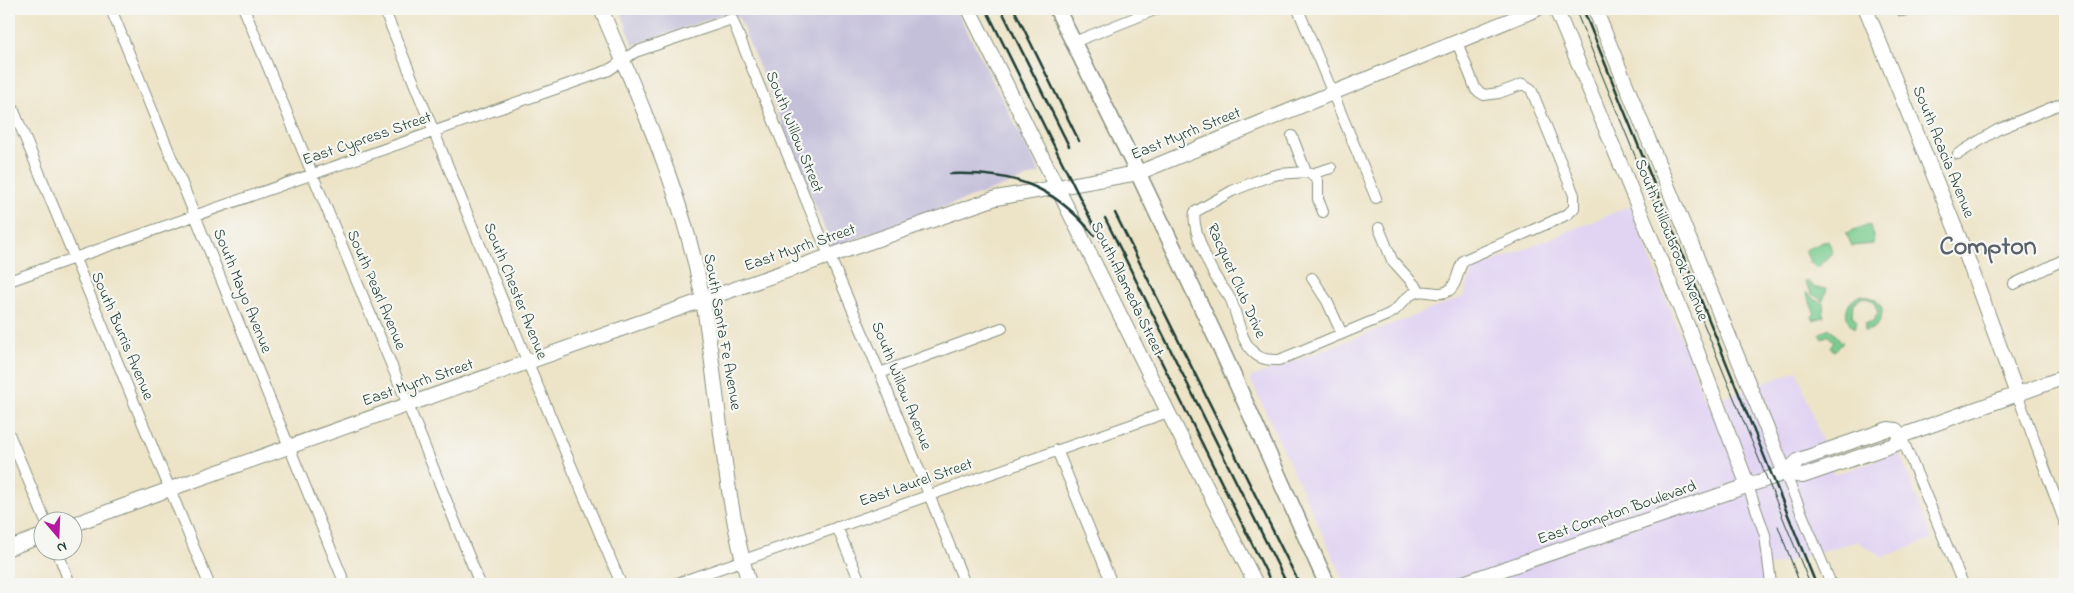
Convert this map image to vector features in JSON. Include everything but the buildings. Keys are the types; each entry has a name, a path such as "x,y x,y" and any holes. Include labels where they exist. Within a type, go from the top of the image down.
{"main road":[{"path":"1057,9 1138,173 1218,342 1326,584"}],"street":[{"name":"South Mayo Avenue","path":"112,9 345,584"},
{"name":"South Pearl Avenue","path":"244,9 480,584"},
{"name":"South Chester Avenue","path":"384,9 528,363 621,584"},
{"name":"South Santa Fe Avenue","path":"601,9 666,166 684,221 703,300 730,498 742,560 749,584"},
{"name":"South Alameda Street","path":"969,9 1168,412 1256,584"},
{"path":"1074,42 1157,9"},
{"path":"1298,9 1376,198"},
{"name":"East Myrrh Street","path":"82,521 703,300 996,198 1138,173 1537,9"},
{"name":"South Willowbrook Avenue","path":"1556,9 1688,326 1748,486"},
{"name":"South Willowbrook Avenue","path":"1595,9 1785,474"},
{"name":"South Acacia Avenue","path":"1866,9 1967,257 2017,394"},
{"name":"East Cypress Street","path":"9,281 609,70 635,52 732,19"},
{"name":"South Willow Street","path":"732,19 829,256"},
{"path":"1379,228 1392,260 1420,291 1440,294 1449,290 1454,284 1459,267 1464,260 1568,214 1574,208 1574,195 1531,89 1523,84 1499,93 1484,95 1476,90 1457,42"},
{"name":"South Burris Avenue","path":"9,99 209,584"},
{"path":"1958,154 1998,130 2065,102"},
{"path":"1292,136 1309,173 1318,181 1318,199 1323,212"},
{"name":"Racquet Club Drive","path":"1331,168 1309,173 1279,174 1232,190 1195,212 1194,224 1217,280 1230,299 1242,333 1252,352 1260,358 1279,360 1393,312 1408,295 1420,291"},
{"name":"South Willow Avenue","path":"829,256 880,373 965,584"},
{"path":"2014,284 2065,259"},
{"path":"1312,278 1327,301 1342,334"},
{"path":"880,373 1002,328"},
{"path":"1901,436 2065,377"},
{"path":"2017,394 2062,508 2065,523"},
{"name":"East Laurel Street","path":"675,584 1168,412"},
{"path":"1831,584 1785,474 1798,460 1888,429 1896,430 1901,436 1963,584"},
{"path":"9,434 41,510"},
{"path":"1057,450 1112,584"},
{"name":"East Compton Boulevard","path":"1460,584 1785,474"},
{"path":"1748,486 1766,534 1771,584"},
{"path":"837,526 861,584"},
{"path":"9,548 32,540"},
{"path":"61,560 70,584"}],"shaded area":[{"path":"620,9 956,9 1040,173 832,247 739,18 725,14 633,45"},
{"path":"1630,206 1707,404 1797,371 1834,475 1896,453 1900,454 1932,539 1883,557 1857,541 1761,569 1766,584 1346,584 1250,378 1463,297 1473,270"}],"green space":[{"path":"1869,224 1874,236 1873,244 1852,246 1846,233"},
{"path":"1828,240 1833,253 1817,268 1810,262 1805,250"},
{"path":"1806,280 1815,288 1827,288 1823,301 1812,294 1805,282"},
{"path":"1807,292 1814,299 1823,303 1824,317 1813,320 1812,316 1815,314"},
{"path":"1862,295 1876,299 1882,308 1878,324 1865,331 1865,324 1873,321 1878,313 1874,301 1863,297 1853,303 1852,315 1857,322 1854,328 1847,314 1849,304"},
{"path":"1829,328 1843,343 1834,351 1830,348 1834,342 1828,335 1822,339 1819,334"}],"tram line":[{"path":"1575,9 1810,584"},
{"path":"1778,526 1800,584"}],"railway":[{"path":"986,9 1272,584"},
{"path":"1001,9 1069,146"},
{"path":"1014,9 1079,141"},
{"path":"1583,9 1816,584"},
{"path":"950,174 993,176 1012,179 1030,185 1047,193 1063,204 1094,235"},
{"path":"1115,213 1299,583"},
{"path":"1105,218 1287,584"}],"district":[{"name":"Compton","path":"1988,248"}]}
